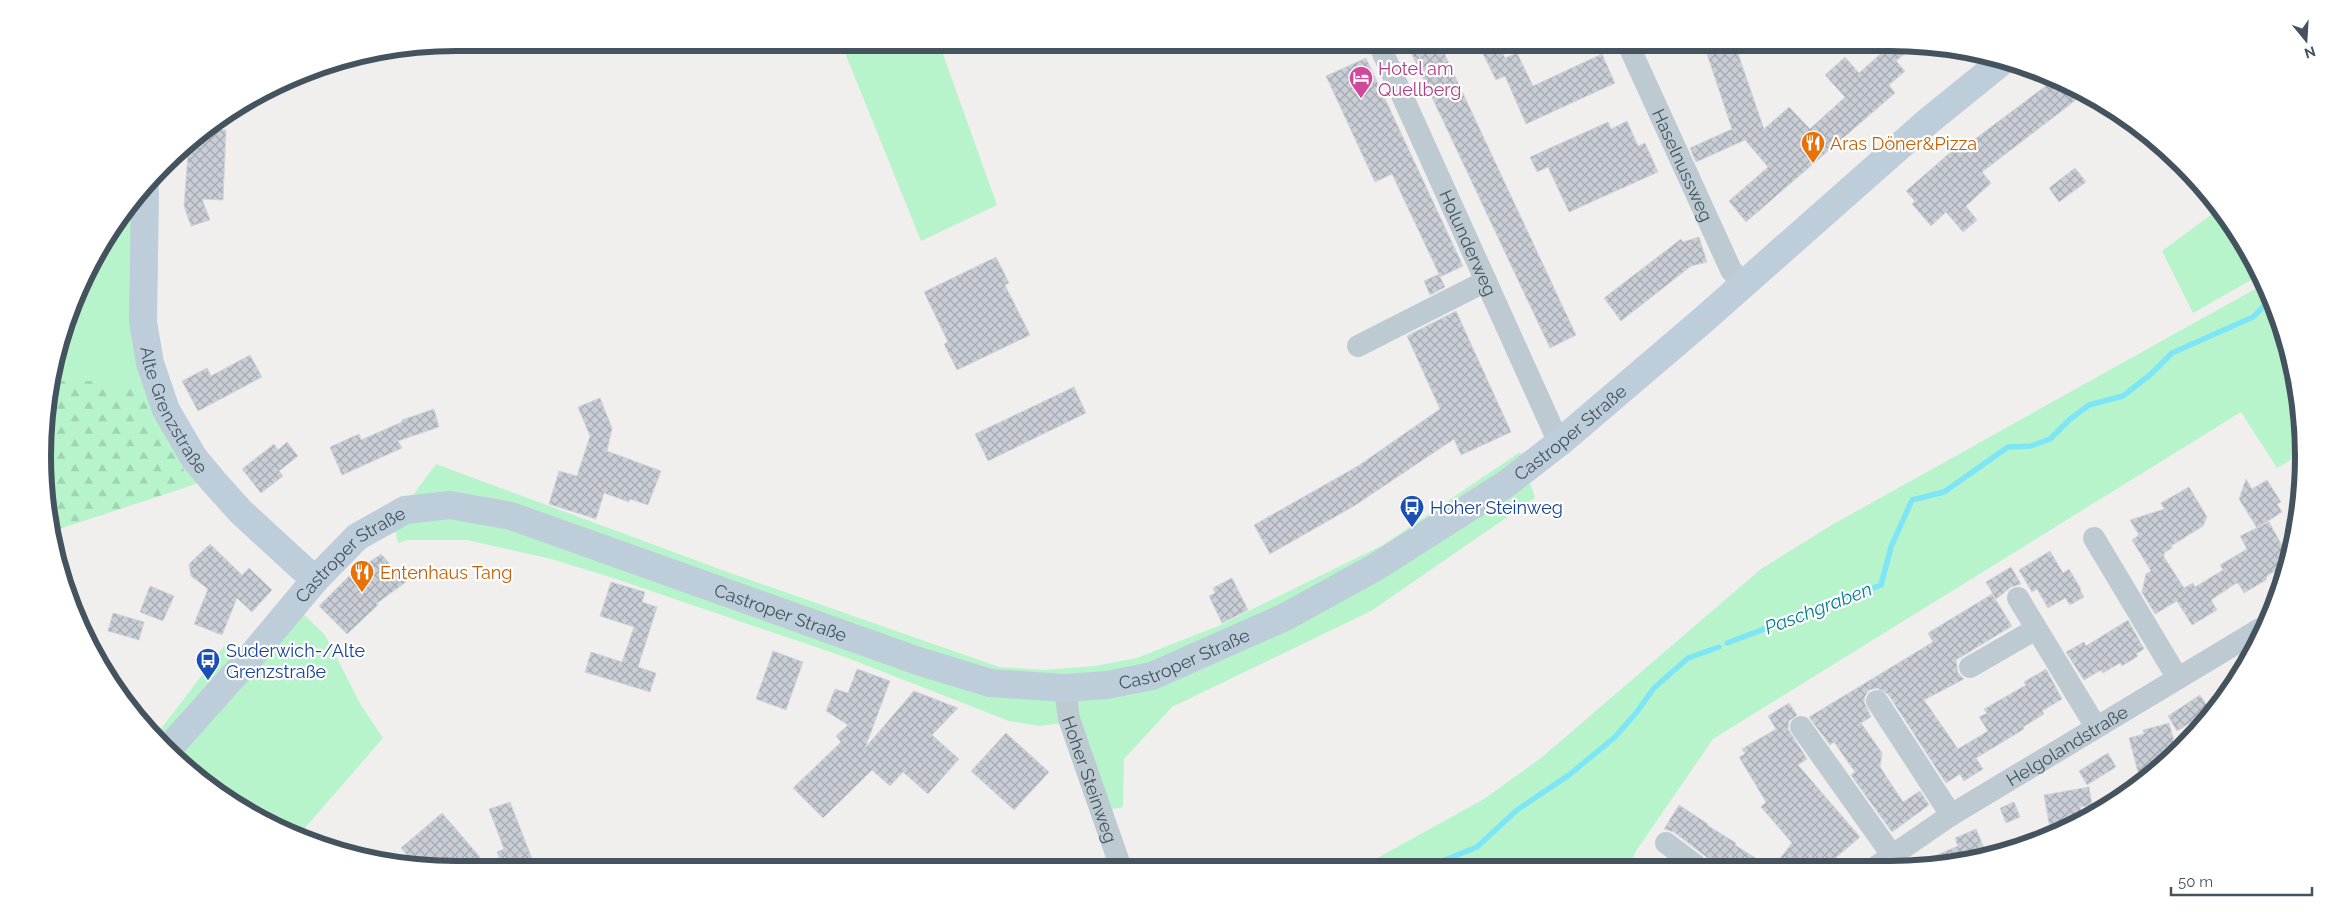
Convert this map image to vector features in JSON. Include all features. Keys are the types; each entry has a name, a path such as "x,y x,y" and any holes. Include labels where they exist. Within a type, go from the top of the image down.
{"main road":[{"name":"Castroper Straße","path":"172,744 254,653 315,580 357,537 405,510 450,505 511,516 918,661 990,684 1065,688 1107,685 1152,676 1285,617 1376,567 1506,484 1560,442 1926,123 1998,66"},
{"name":"Alte Grenzstraße","path":"146,197 143,322 150,363 166,410 194,458 241,512 315,580"}],"street":[{"name":"Holunderweg","path":"1382,51 1560,442"},
{"name":"Haselnussweg","path":"1632,51 1731,270 1743,284"},
{"path":"1358,346 1486,281"},
{"path":"2094,538 2177,677"},
{"path":"2018,598 2096,726"},
{"path":"1970,667 2036,629"},
{"name":"Helgolandstraße","path":"1884,861 1951,815 2255,631"},
{"name":"Hoher Steinweg","path":"1065,688 1069,719 1119,861"},
{"path":"1877,701 1951,815"},
{"path":"1801,727 1884,861"},
{"path":"1666,843 1691,861"}],"green space":[{"path":"844,51 942,51 997,205 921,241"},
{"path":"136,209 133,261 201,482 193,485 154,422 141,389 91,381 58,381 65,351 82,301 93,277 119,231"},
{"path":"2213,213 2227,231 2254,279 2193,313 2162,251"},
{"path":"2258,287 2273,326 2287,377 2294,430 2295,457 2277,468 2241,412 1713,739 1636,851 1632,861 1372,861 1484,799 1541,758 1761,569 1830,526"},
{"path":"58,381 91,381 141,388 154,422 193,485 58,529 52,482 51,456 52,430"},
{"path":"1520,452 1535,498 1371,611 1172,707 1124,759 1123,807 1103,811 1071,722 1039,726 1009,721 845,657 610,577 551,559 467,540 408,540 398,543 393,522 436,464 722,570 999,667 1045,670 1095,666 1137,658 1218,626 1383,545"},
{"path":"294,605 325,635 361,705 383,738 303,831 254,807 231,793 189,760 159,731 225,645 253,654"}],"building":[{"path":"1410,51 1443,51 1576,335 1550,348"},
{"path":"1482,51 1502,51 1505,58 1517,53 1533,86 1602,54 1615,83 1526,124 1505,76 1496,80"},
{"path":"1706,51 1737,51 1764,129 1789,107 1810,129 1845,97 1825,75 1845,57 1859,73 1884,51 1907,52 1896,61 1905,71 1889,85 1895,93 1746,222 1729,201 1768,167 1745,140 1696,162 1690,148 1732,129"},
{"name":"Hotel am Quellberg","path":"1366,58 1463,266 1440,277 1445,287 1430,295 1424,281 1439,274 1392,174 1375,182 1326,76"},
{"path":"2049,84 2079,98 1982,172 1991,183 1966,206 1977,220 1963,232 1946,212 1931,226 1912,204 1915,201 1906,191 1960,144 1962,147 1970,140 1971,142"},
{"path":"1627,121 1638,146 1645,143 1658,172 1569,212 1548,167 1537,172 1530,157 1608,122 1611,129"},
{"path":"217,130 226,130 223,200 202,199 210,220 191,226 184,206 188,153"},
{"path":"2075,168 2086,182 2059,202 2049,188"},
{"path":"1699,237 1707,262 1691,266 1621,321 1604,298 1681,239 1683,242"},
{"path":"996,257 1009,283 1005,285 1030,335 957,370 944,344 948,342 924,292"},
{"path":"1456,311 1511,432 1461,455 1454,439 1354,506 1270,554 1254,525 1358,466 1440,409 1407,336"},
{"path":"250,355 262,377 198,411 182,381 207,368 211,376"},
{"path":"1074,387 1086,413 988,461 975,434"},
{"path":"600,398 612,428 607,451 661,471 648,505 630,499 629,502 604,493 596,519 549,504 559,471 577,476 590,436 578,407"},
{"path":"434,409 439,427 398,441 402,448 342,475 330,447 359,434 361,440 402,422 402,420"},
{"path":"287,442 298,456 279,471 283,476 261,493 242,469 274,444 278,450"},
{"path":"2246,479 2252,489 2267,480 2281,502 2277,504 2282,512 2257,528 2239,499"},
{"path":"2189,487 2207,517 2203,526 2171,546 2172,548 2164,553 2164,557 2184,588 2193,583 2195,587 2223,570 2220,565 2247,549 2240,536 2269,522 2284,549 2279,569 2267,576 2266,580 2244,593 2238,583 2235,584 2211,600 2217,610 2192,625 2177,601 2155,614 2142,592 2146,574 2151,571 2132,540 2139,535 2130,520 2164,509 2161,503"},
{"path":"210,544 242,575 249,568 272,590 252,612 237,598 222,635 194,624 208,589 191,576 189,564"},
{"path":"2050,551 2063,573 2069,569 2084,597 2070,605 2065,598 2048,608 2037,589 2032,592 2019,570"},
{"name":"Entenhaus Tang","path":"381,554 406,582 376,604 378,605 347,634 319,606 349,576"},
{"path":"2011,567 2021,584 2011,587 1996,599 1986,582"},
{"path":"1232,578 1248,610 1222,623 1209,596 1215,593 1213,588"},
{"path":"611,582 645,592 642,602 657,607 638,667 656,673 650,692 585,672 591,652 622,662 634,627 600,616"},
{"path":"150,586 174,596 163,621 140,612"},
{"path":"1992,594 2012,626 1956,660 1958,673 1964,679 1924,700 1958,749 1988,731 1979,717 1987,713 1984,709 2026,685 2024,682 2046,669 2062,699 2042,711 2044,714 2023,727 2024,729 1976,758 1983,769 1964,781 1960,774 1946,783 1888,694 1877,688 1869,690 1864,702 1871,717 1861,723 1882,753 1880,767 1903,802 1920,791 1929,805 1892,832 1851,775 1855,772 1834,742 1830,745 1809,717 1933,642 1928,633"},
{"path":"113,613 144,622 139,640 108,631"},
{"path":"2128,620 2144,649 2136,654 2138,656 2122,666 2120,663 2103,673 2101,670 2084,680 2066,652 2084,642 2086,646"},
{"path":"773,651 803,662 786,710 756,699"},
{"path":"857,669 890,681 865,748 914,691 958,708 932,735 959,759 928,794 903,772 890,786 872,770 823,818 793,788 841,742 836,736 848,725 826,711 835,689 848,693"},
{"path":"2200,695 2208,706 2199,717 2177,731 2168,716"},
{"path":"1789,703 1797,715 1789,721 1788,729 1807,759 1798,765 1860,837 1832,861 1778,861 1792,843 1761,807 1766,802 1739,757 1745,754 1742,749 1776,729 1768,716"},
{"path":"2169,723 2175,743 2142,772 2142,770 2138,772 2129,738 2144,734 2143,730"},
{"path":"1006,733 1049,772 1014,810 971,771"},
{"path":"2108,753 2116,767 2087,785 2079,771"},
{"path":"2089,787 2092,805 2080,807 2081,813 2050,828 2044,795"},
{"path":"510,802 533,861 501,861 497,852 504,849 489,809"},
{"path":"2014,802 2020,817 2006,823 2000,808"},
{"path":"1679,805 1760,861 1712,861 1674,832 1664,829"},
{"path":"442,813 480,857 475,861 410,858 401,848"},
{"path":"1976,829 1985,849 1928,859 1958,846 1955,838"}],"waterway":[{"name":"Paschgraben","path":"1727,643 1881,585 1891,547 1912,500 1944,492 2008,447 2031,446 2050,439 2069,420 2089,405 2123,396 2151,374 2172,353 2253,317 2265,305"},
{"name":"Paschgraben","path":"1442,861 1477,847 1517,810 1569,775 1615,737 1654,688 1688,658 1719,647"}],"place":[{"name":"Hotel am Quellberg","path":"1361,99"},
{"name":"Aras Döner&Pizza","path":"1813,164"},
{"name":"Hoher Steinweg","path":"1412,528"},
{"name":"Entenhaus Tang","path":"362,593"},
{"name":"Suderwich-/Alte Grenzstraße","path":"208,681"}]}
